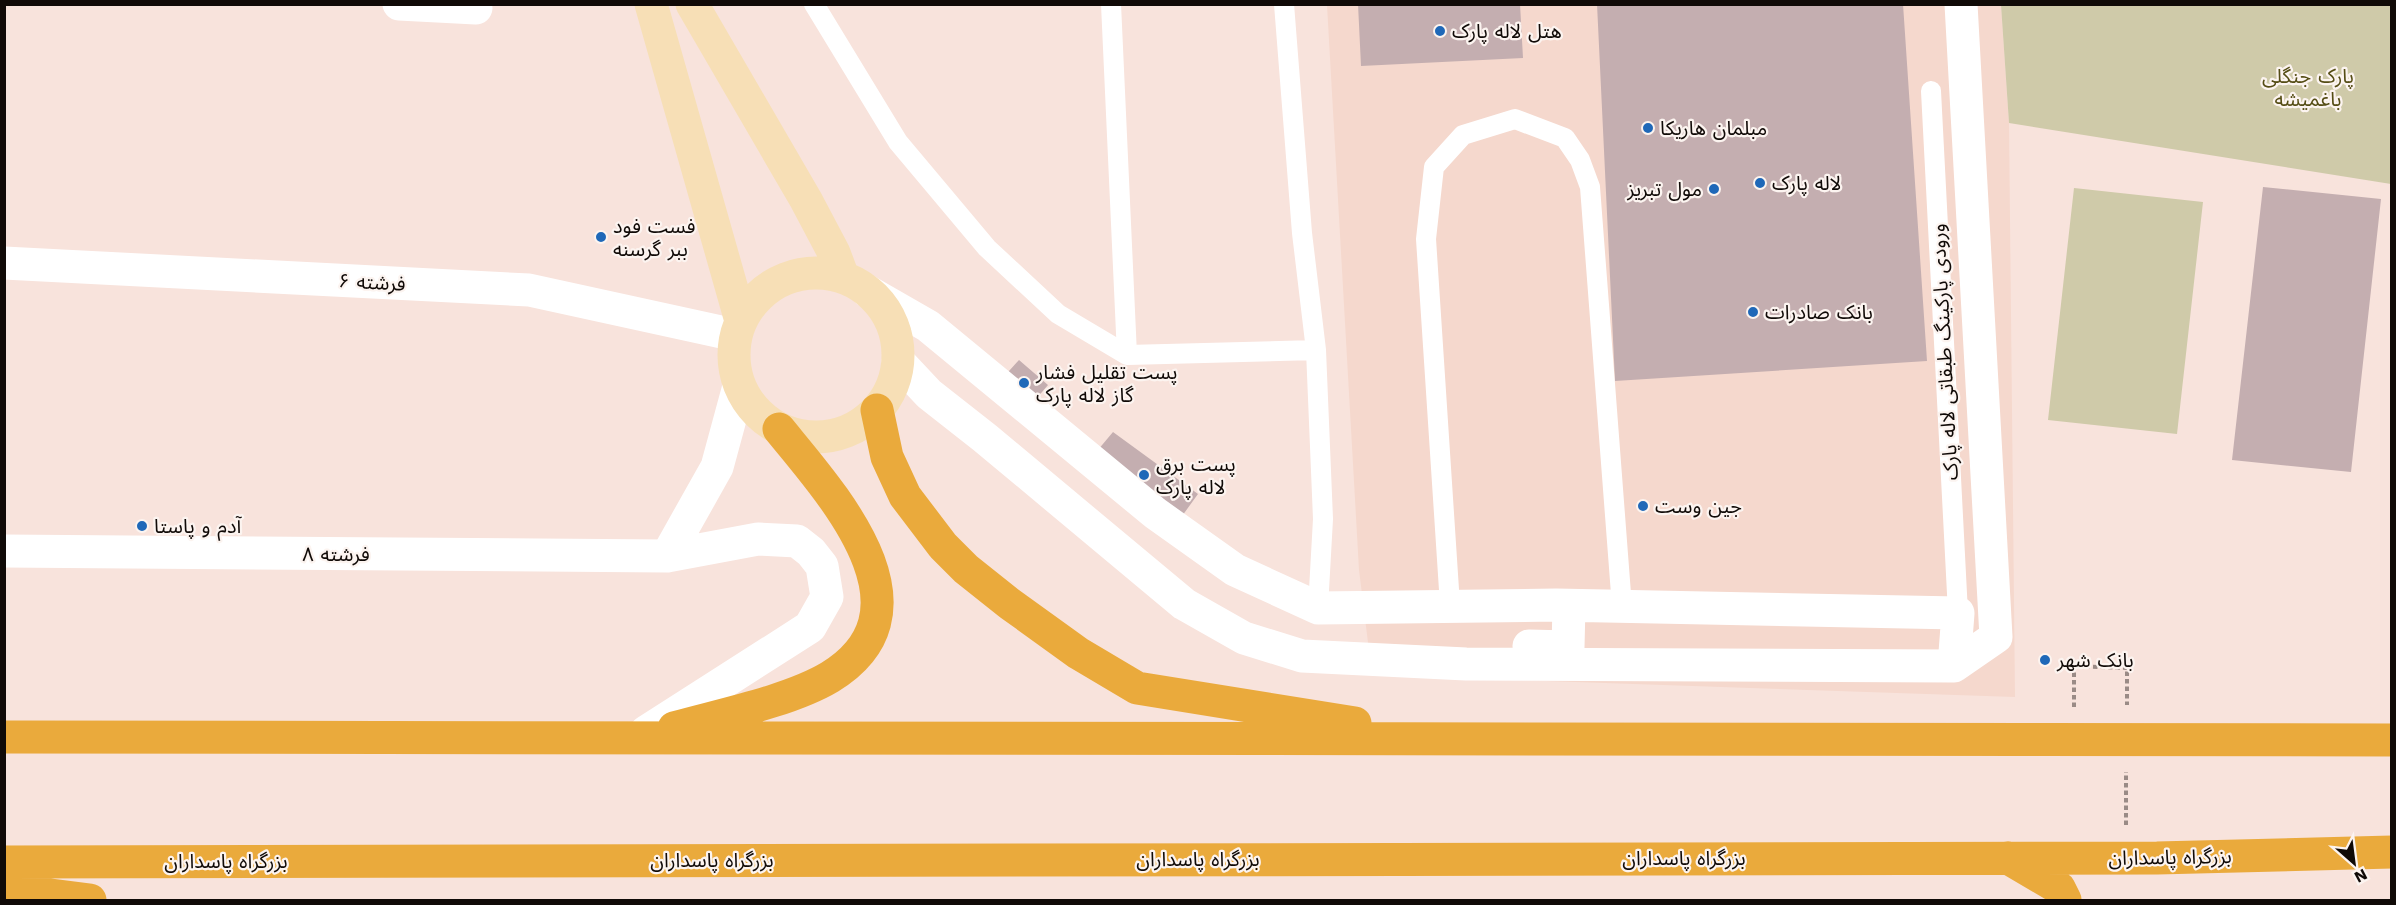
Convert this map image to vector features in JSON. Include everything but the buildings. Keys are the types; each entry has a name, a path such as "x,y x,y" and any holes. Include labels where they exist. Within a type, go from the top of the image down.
{"highway":[{"path":"877,410 886,456 905,496 943,546 966,569 1010,604 1078,653 1137,688 1448,739"},
{"path":"635,739 788,695 828,678 841,669 869,641 875,624 878,588 864,551 838,501 779,429"},
{"path":"4,737 2391,740"},
{"name":"بزرگراه پاسداران","path":"4,862 2157,858 2391,852"},
{"path":"2008,858 2059,888 2065,900"},
{"path":"4,889 90,900"}],"main road":[{"path":"651,4 738,328"},
{"path":"692,4 806,200 834,253 855,284 885,310 896,335 898,361 892,387 877,410 856,426 831,436 805,437 779,429 756,412 739,386 733,352 738,328 754,300 773,285 795,275 819,273 855,284"}],"street":[{"path":"399,4 476,8"},
{"path":"898,361 929,394 1184,604 1244,638 1302,656 1466,664 1954,666 1996,638 1961,4"},
{"name":"فرشته ۶","path":"4,263 529,290 738,328"},
{"path":"855,284 928,326 1155,513 1235,570 1318,608 1450,605 1958,612 1954,666"},
{"path":"667,556 717,467 739,386"},
{"name":"فرشته ۸","path":"4,551 667,556 759,539 796,541 811,552 822,566 827,597 810,627 635,739"},
{"path":"1184,604 1310,638 1569,647 1569,606"}],"lane":[{"path":"814,4 898,142 987,248 1058,314 1127,355 1316,350"},
{"path":"1111,4 1127,355"},
{"path":"1284,4 1302,233 1316,350 1323,519 1318,608"},
{"name":"ورودی پارکینگ طبقاتی لاله پارک","path":"1931,91 1958,612"},
{"path":"1450,605 1426,238 1434,167 1463,135 1515,119 1565,138 1580,160 1590,187 1622,607"}],"path":[{"path":"2074,666 2127,668 2127,715"},
{"path":"2126,831 2127,761"}],"shaded area":[{"path":"1327,5 2001,5 2009,123 2015,697 1372,675 1359,570"}],"green space":[{"name":"پارک جنگلی باغمیشه","path":"2001,5 2391,5 2391,184 2009,123"},
{"path":"2074,188 2203,202 2177,434 2048,420"}],"place":[{"name":"هتل لاله پارک","path":"1440,31"},
{"name":"مبلمان هاریکا","path":"1648,128"},
{"name":"لاله پارک","path":"1760,183"},
{"name":"مول تبریز","path":"1714,189"},
{"name":"فست فود ببر گرسنه","path":"601,237"},
{"name":"بانک صادرات","path":"1753,312"},
{"name":"پست تقلیل فشار گاز لاله پارک","path":"1024,383"},
{"name":"پست برق لاله پارک","path":"1144,475"},
{"name":"جین وست","path":"1643,506"},
{"name":"آدم و پاستا","path":"142,526"},
{"name":"بانک شهر","path":"2045,660"}]}
